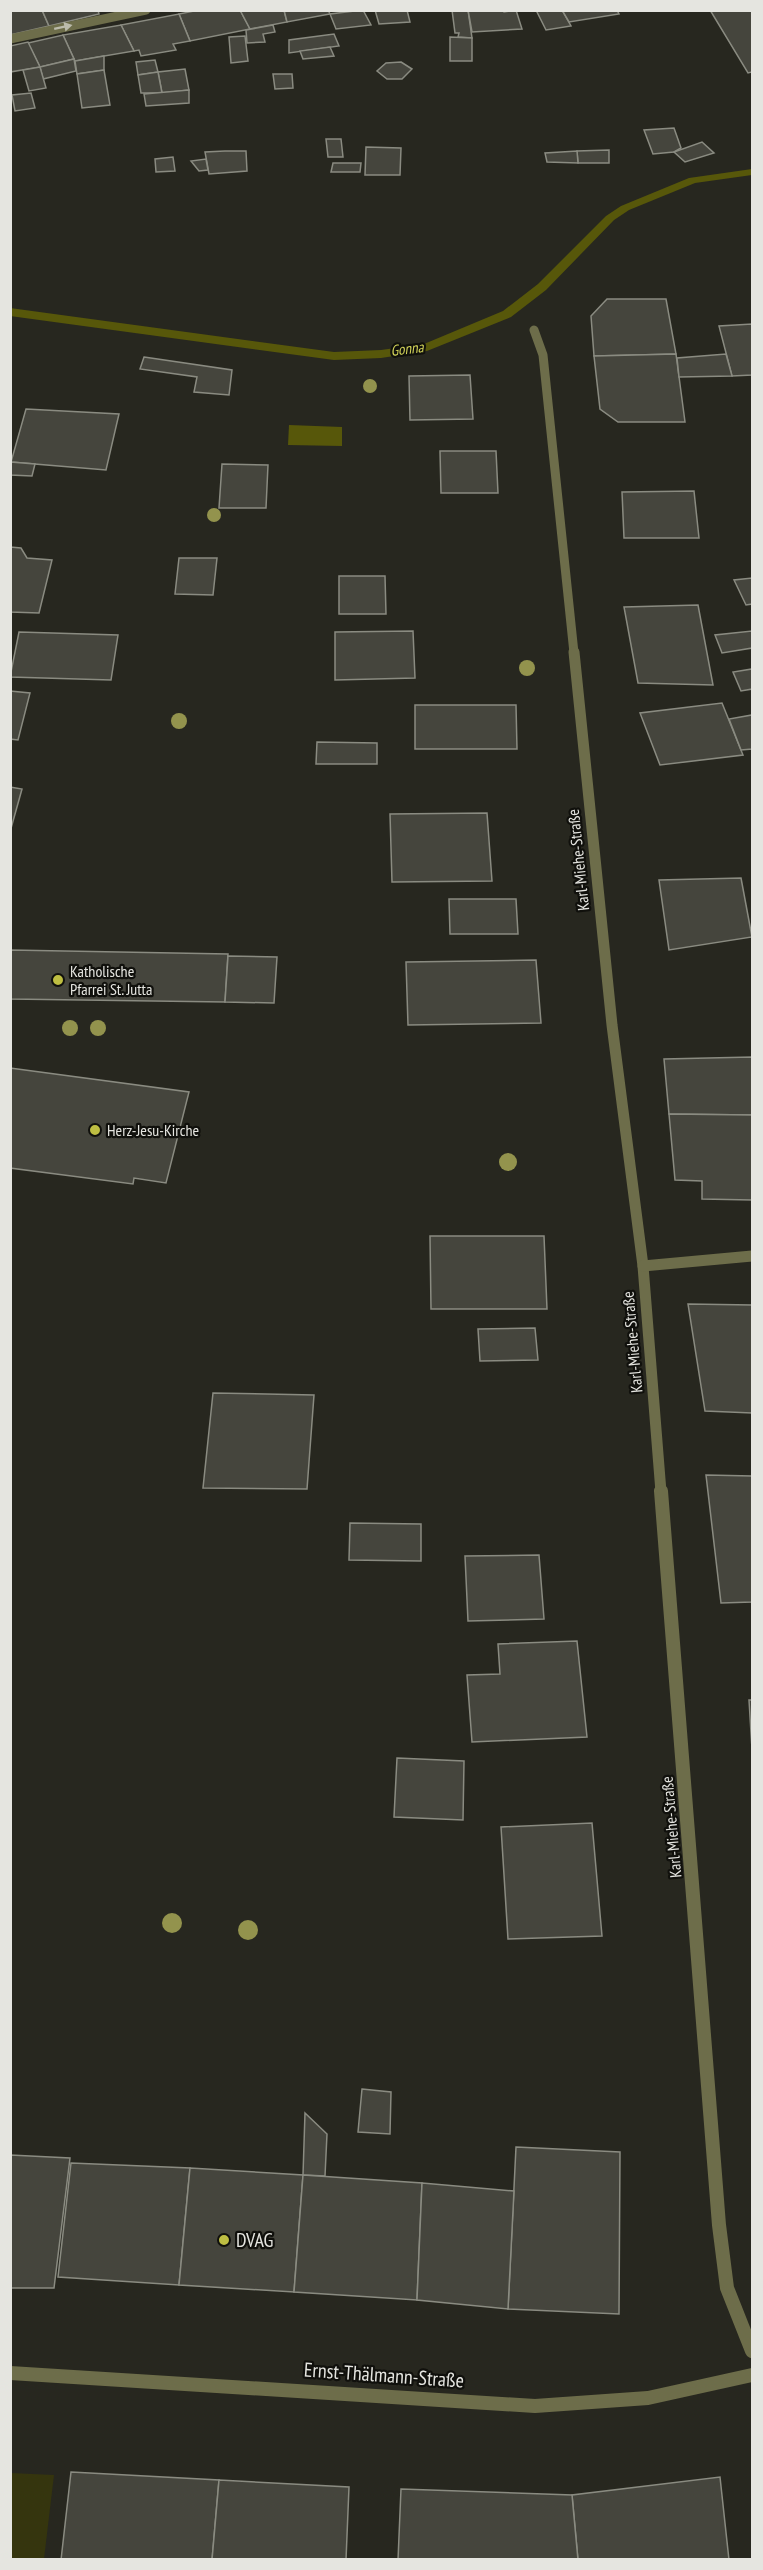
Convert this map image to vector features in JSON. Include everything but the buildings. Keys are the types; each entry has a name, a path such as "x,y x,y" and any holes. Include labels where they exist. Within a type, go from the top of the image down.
{"street":[{"path":"10,39 115,13 147,10"},
{"name":"Karl-Miehe-Straße","path":"534,330 543,355 612,1025 643,1266 719,2225 727,2288 753,2351"},
{"path":"643,1266 753,1256"},
{"name":"Ernst-Thälmann-Straße","path":"10,2373 536,2406 648,2398 753,2375"}],"shaded area":[{"path":"289,425 342,427 342,446 288,445"},
{"path":"11,2473 54,2475 44,2559 11,2559"}],"waterway":[{"name":"Gonna","path":"10,312 334,356 381,354 427,347 507,314 542,287 610,218 625,208 693,180 752,172"}],"place":[{"name":"Katholische Pfarrei St. Jutta","path":"58,980"},
{"name":"Herz-Jesu-Kirche","path":"95,1130"},
{"name":"DVAG","path":"224,2240"}]}
